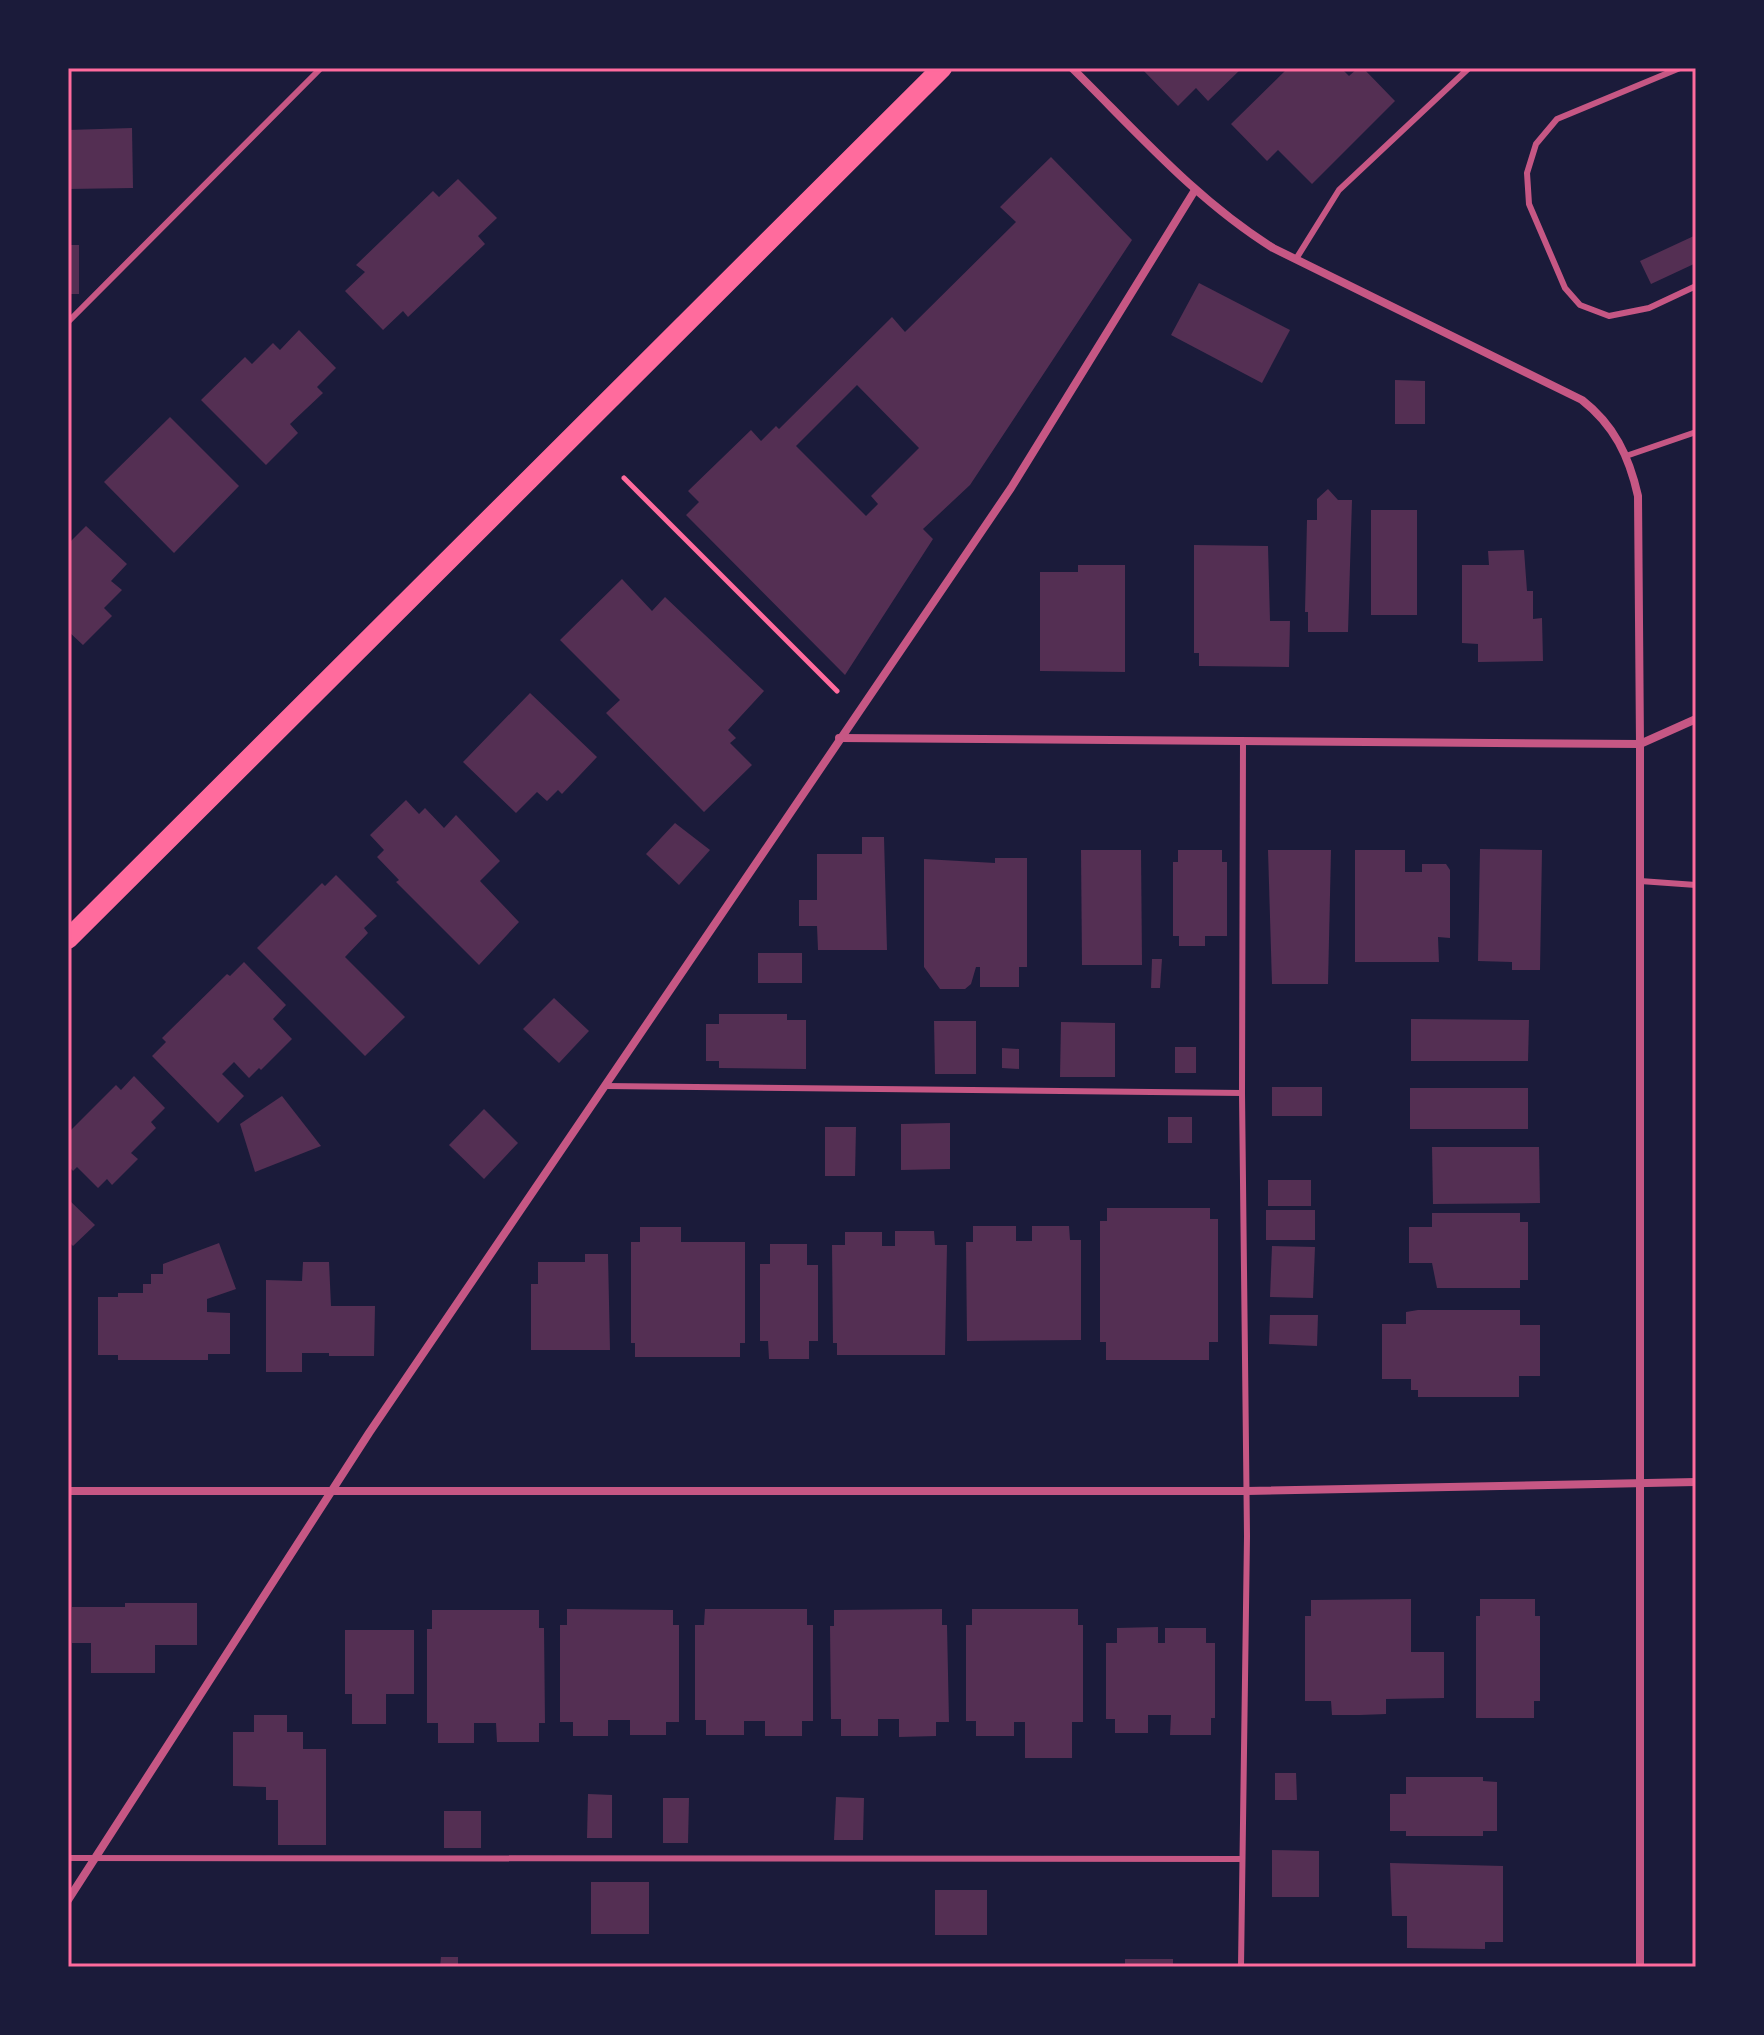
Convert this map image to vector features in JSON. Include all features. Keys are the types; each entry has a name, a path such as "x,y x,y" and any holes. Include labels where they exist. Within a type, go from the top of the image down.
{"main road":[{"path":"68,939 942,68"}],"street":[{"path":"1072,68 1195,190 1248,232 1296,259 1582,400 1611,429 1626,456 1638,496 1640,1967"},
{"path":"68,1900 330,1491 1011,488 1195,190"},
{"path":"839,738 1640,744 1696,719"},
{"path":"68,1491 1247,1491 1696,1482"}],"lane":[{"path":"68,322 321,68"},
{"path":"1296,259 1339,190 1469,68"},
{"path":"1680,68 1557,119 1536,144 1527,173 1529,204 1565,288 1580,305 1609,316 1649,308 1696,286"},
{"path":"1626,456 1696,432"},
{"path":"1241,1967 1247,1491 1242,1093 1243,741"},
{"path":"1640,881 1696,885"},
{"path":"604,1086 1242,1093"},
{"path":"68,1858 1242,1859"}],"path":[{"path":"624,478 858,711"}],"building":[{"path":"1141,68 1242,68 1208,101 1196,88 1178,106"},
{"path":"1288,68 1341,68 1349,76 1358,68 1363,68 1395,101 1312,184 1278,150 1267,161 1231,124"},
{"path":"132,128 133,188 68,189 68,130"},
{"path":"1051,157 1132,240 970,485 923,529 933,539 845,675 686,515 699,502 688,491 751,430 761,441 776,426 779,429 892,317 905,332 1016,222 1000,207","holes":["857,385 919,448 871,496 878,504 866,516 796,446"]},
{"path":"458,179 497,218 478,236 485,244 408,317 403,311 383,330 345,291 365,272 356,265 433,191 439,197"},
{"path":"1696,235 1696,263 1651,284 1640,261"},
{"path":"68,245 79,245 79,294 68,294"},
{"path":"1199,283 1290,330 1262,383 1171,335"},
{"path":"299,330 336,368 317,387 323,393 290,424 298,433 266,465 201,400 245,357 252,364 273,343 280,350"},
{"path":"1395,380 1425,381 1425,424 1395,424"},
{"path":"170,417 239,486 174,553 104,482"},
{"path":"1328,489 1338,500 1352,500 1348,632 1308,632 1308,612 1305,612 1307,520 1317,520 1317,499"},
{"path":"1371,510 1417,510 1417,615 1371,615"},
{"path":"86,526 127,564 111,581 122,590 104,608 112,616 83,645 68,631 68,540 70,542"},
{"path":"1194,545 1268,546 1270,621 1290,621 1289,667 1199,666 1199,653 1194,653"},
{"path":"1524,550 1527,591 1533,591 1533,619 1542,618 1543,661 1478,662 1478,644 1462,643 1462,565 1489,565 1488,551"},
{"path":"1078,565 1125,565 1125,672 1040,671 1040,572 1078,572"},
{"path":"622,579 652,611 665,597 764,691 728,730 736,738 730,743 752,765 704,812 606,713 620,700 560,640"},
{"path":"530,693 597,757 562,794 558,790 547,801 537,792 516,813 463,762"},
{"path":"406,800 419,814 425,808 444,828 456,815 500,861 480,881 519,922 479,965 396,882 399,880 377,857 384,850 370,835"},
{"path":"675,823 710,850 679,885 646,854"},
{"path":"862,837 884,837 887,950 818,950 817,926 799,926 799,900 817,900 817,854 862,854"},
{"path":"1480,849 1542,850 1540,970 1512,970 1512,962 1478,961"},
{"path":"1081,850 1141,850 1142,965 1082,965"},
{"path":"1178,850 1222,850 1222,862 1227,862 1227,936 1205,936 1205,946 1179,946 1179,936 1173,936 1173,862 1178,862"},
{"path":"1268,850 1331,850 1328,984 1272,984"},
{"path":"1355,850 1405,850 1405,872 1422,872 1422,864 1446,864 1450,870 1450,938 1438,937 1439,962 1355,962"},
{"path":"995,858 1027,858 1027,967 1019,967 1019,987 980,987 980,967 976,967 971,984 965,989 940,989 924,967 924,859 995,863"},
{"path":"336,875 377,916 364,928 368,933 345,957 405,1017 365,1056 257,948 322,883 325,886"},
{"path":"758,953 802,953 802,983 758,983"},
{"path":"1152,959 1162,959 1160,988 1151,988"},
{"path":"244,962 286,1005 273,1019 292,1039 249,1078 234,1062 222,1074 244,1096 218,1123 152,1056 166,1042 162,1038 227,974 230,976"},
{"path":"554,998 589,1031 559,1063 523,1029"},
{"path":"719,1014 787,1014 787,1020 806,1020 806,1069 719,1068 719,1061 706,1061 706,1024 719,1024"},
{"path":"1411,1019 1529,1020 1528,1061 1411,1061"},
{"path":"934,1021 976,1021 976,1074 935,1074"},
{"path":"1061,1022 1115,1023 1115,1077 1060,1077"},
{"path":"1175,1047 1196,1047 1196,1073 1175,1073"},
{"path":"1002,1048 1019,1049 1019,1069 1002,1068"},
{"path":"134,1076 165,1108 151,1122 156,1128 131,1153 138,1159 112,1185 107,1179 98,1188 77,1167 73,1171 68,1165 68,1133 116,1085 121,1090"},
{"path":"1272,1087 1322,1087 1322,1116 1272,1116"},
{"path":"1410,1088 1528,1088 1528,1129 1410,1129"},
{"path":"282,1096 321,1146 255,1172 240,1124"},
{"path":"484,1109 518,1143 484,1179 449,1145"},
{"path":"1168,1117 1192,1117 1192,1143 1168,1143"},
{"path":"950,1123 950,1169 901,1170 901,1124"},
{"path":"825,1127 856,1127 855,1176 825,1176"},
{"path":"1432,1147 1539,1147 1540,1203 1433,1204"},
{"path":"1268,1180 1311,1180 1311,1206 1268,1206"},
{"path":"68,1199 95,1225 73,1246 68,1241"},
{"path":"1107,1208 1210,1208 1210,1219 1218,1219 1218,1342 1209,1342 1209,1360 1106,1360 1106,1342 1100,1342 1100,1221 1107,1221"},
{"path":"1266,1210 1315,1210 1315,1240 1266,1240"},
{"path":"1432,1213 1520,1213 1520,1222 1528,1222 1528,1280 1520,1280 1520,1288 1437,1288 1432,1263 1409,1263 1409,1227 1432,1227"},
{"path":"973,1226 1016,1226 1016,1241 1032,1241 1032,1226 1069,1226 1070,1240 1081,1240 1081,1340 967,1341 966,1242 973,1242"},
{"path":"640,1227 681,1227 681,1242 745,1242 745,1343 740,1343 740,1357 635,1357 635,1343 631,1343 631,1242 640,1242"},
{"path":"895,1231 934,1231 935,1245 947,1245 945,1355 837,1355 837,1343 833,1343 832,1245 845,1245 845,1232 882,1232 882,1246 895,1246"},
{"path":"219,1243 236,1289 207,1299 207,1312 230,1313 230,1354 208,1354 208,1360 118,1360 118,1355 98,1355 98,1297 143,1293 143,1284 151,1284 151,1274 163,1274 163,1264"},
{"path":"770,1244 807,1244 807,1265 818,1265 818,1341 809,1341 809,1359 769,1359 768,1341 760,1341 760,1264 770,1264"},
{"path":"1272,1246 1315,1247 1313,1298 1270,1297"},
{"path":"585,1254 608,1254 610,1350 531,1350 531,1284 538,1284 538,1262 585,1262"},
{"path":"303,1262 329,1262 331,1306 375,1306 374,1356 302,1353 302,1372 266,1372 266,1280 302,1281"},
{"path":"1520,1310 1520,1325 1540,1325 1540,1376 1519,1376 1519,1397 1418,1397 1418,1390 1411,1390 1411,1379 1382,1379 1382,1324 1406,1324 1406,1312"},
{"path":"1270,1315 1318,1315 1317,1346 1269,1344"},
{"path":"1411,1599 1411,1652 1444,1652 1444,1698 1386,1699 1386,1714 1360,1715 1332,1715 1331,1701 1305,1701 1305,1616 1311,1616 1311,1600"},
{"path":"1480,1599 1535,1599 1535,1616 1540,1616 1540,1701 1534,1701 1534,1718 1476,1718 1476,1616 1480,1616"},
{"path":"125,1603 197,1603 197,1645 155,1645 155,1673 91,1673 91,1643 72,1643 72,1607 125,1607"},
{"path":"567,1609 673,1610 673,1625 679,1625 679,1722 666,1722 666,1735 630,1735 630,1720 608,1720 608,1736 573,1736 573,1722 560,1722 560,1625 567,1625"},
{"path":"705,1609 807,1609 807,1625 813,1625 813,1721 802,1721 802,1736 765,1736 765,1721 744,1721 744,1735 706,1735 706,1720 695,1720 695,1625 704,1625"},
{"path":"942,1609 942,1625 947,1625 949,1722 936,1722 936,1736 899,1737 899,1719 878,1719 878,1736 841,1736 841,1719 831,1719 830,1626 834,1626 834,1610"},
{"path":"972,1609 1078,1609 1078,1625 1083,1625 1083,1722 1072,1722 1072,1758 1025,1758 1025,1722 1014,1722 1014,1736 976,1736 976,1721 966,1721 966,1625 972,1625"},
{"path":"432,1610 539,1610 539,1628 544,1628 545,1723 539,1723 539,1742 497,1742 496,1723 474,1723 474,1743 438,1743 438,1723 427,1723 427,1629 432,1629"},
{"path":"1158,1627 1158,1643 1165,1643 1165,1628 1206,1628 1206,1643 1215,1643 1215,1718 1211,1718 1211,1735 1170,1735 1171,1715 1148,1715 1148,1733 1115,1733 1115,1719 1106,1719 1106,1643 1117,1643 1117,1628"},
{"path":"345,1630 414,1630 414,1694 386,1694 386,1724 352,1724 352,1694 345,1694"},
{"path":"254,1715 287,1715 287,1732 303,1732 303,1749 326,1749 326,1845 278,1845 278,1800 266,1800 266,1787 233,1786 233,1732 254,1732"},
{"path":"1275,1773 1296,1773 1297,1800 1275,1800"},
{"path":"1406,1777 1483,1777 1483,1781 1497,1782 1497,1831 1483,1831 1483,1836 1406,1836 1406,1831 1390,1831 1390,1794 1406,1794"},
{"path":"588,1794 612,1795 612,1838 587,1838"},
{"path":"836,1797 864,1798 863,1840 834,1840"},
{"path":"663,1798 689,1798 688,1843 663,1843"},
{"path":"444,1811 481,1811 481,1848 444,1848"},
{"path":"1272,1850 1319,1851 1319,1897 1272,1897"},
{"path":"1390,1863 1503,1866 1503,1942 1485,1942 1485,1949 1407,1948 1407,1916 1392,1916"},
{"path":"591,1882 649,1882 649,1934 591,1934"},
{"path":"935,1890 987,1890 987,1935 935,1935"},
{"path":"441,1957 458,1957 458,1967 440,1967"},
{"path":"1125,1959 1173,1959 1173,1967 1125,1967"}]}
